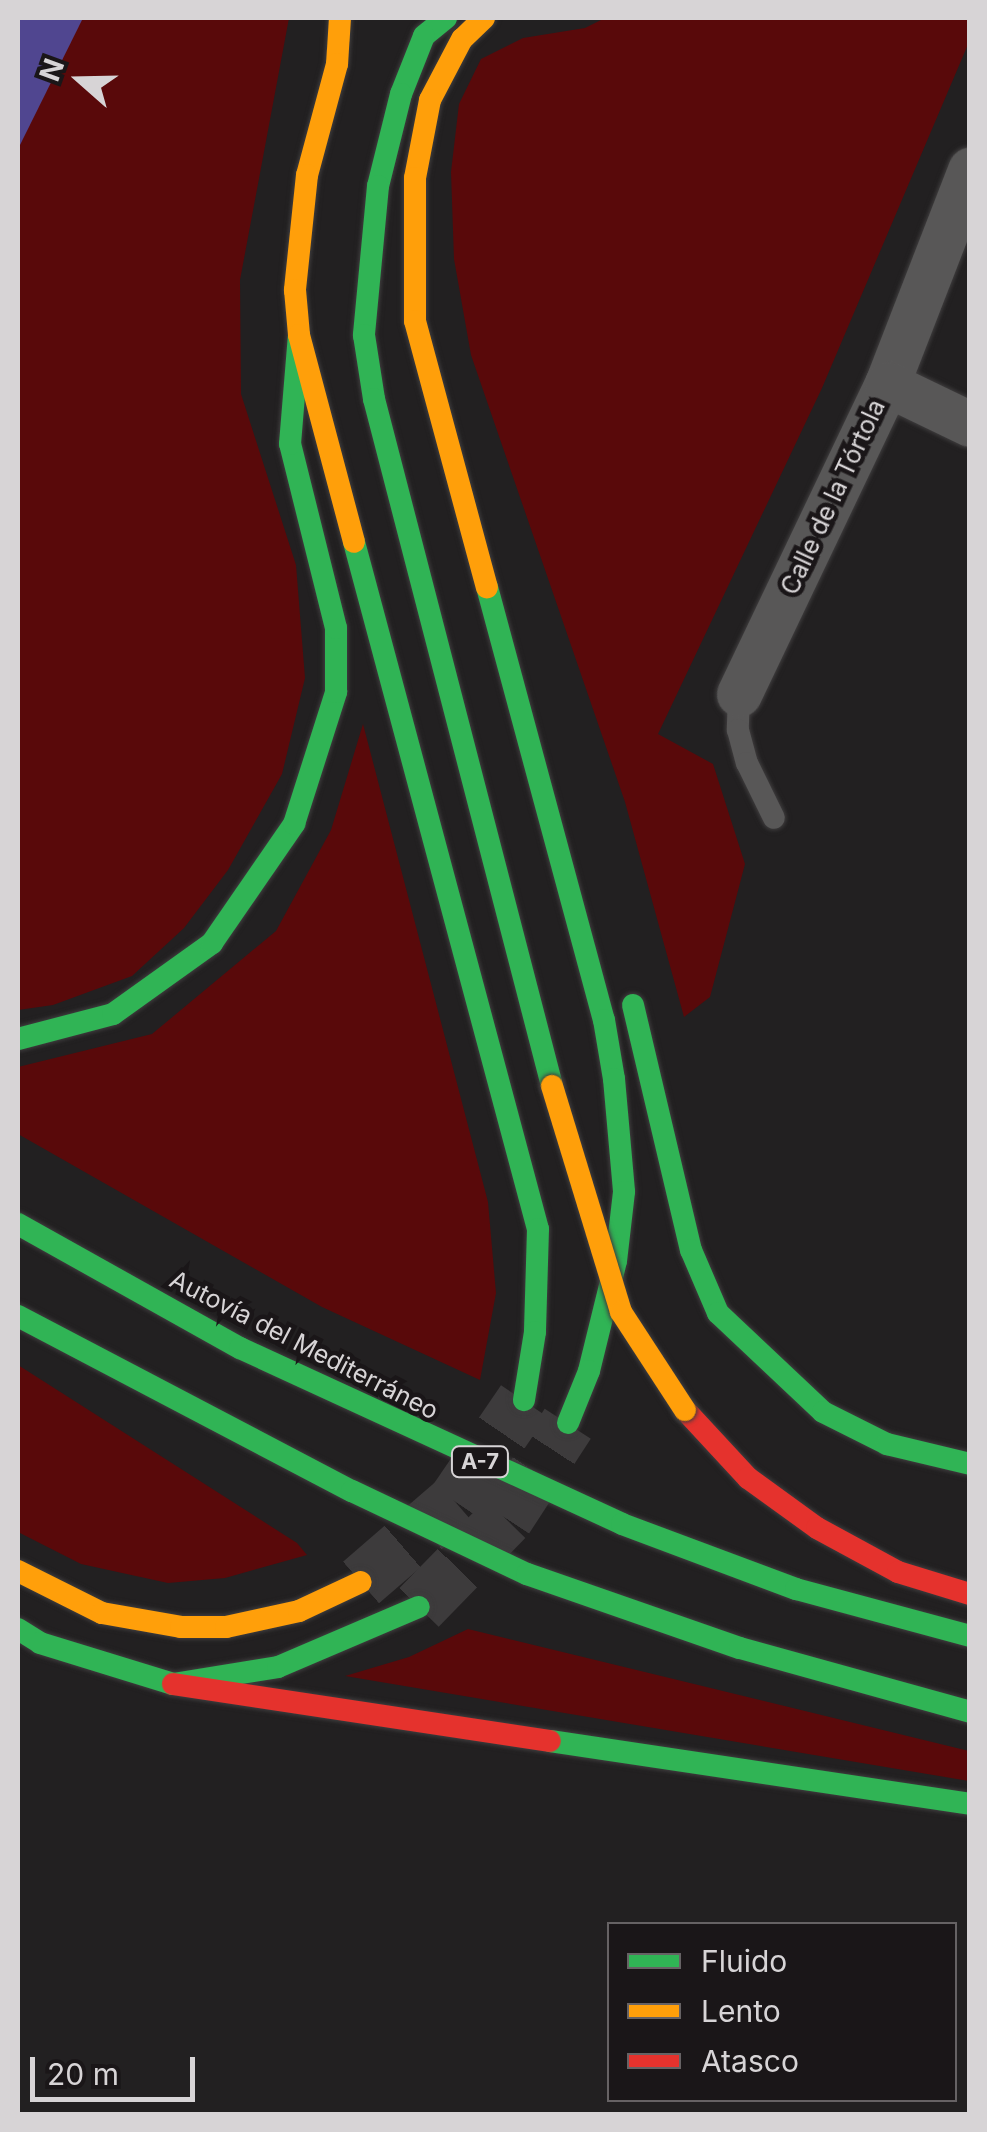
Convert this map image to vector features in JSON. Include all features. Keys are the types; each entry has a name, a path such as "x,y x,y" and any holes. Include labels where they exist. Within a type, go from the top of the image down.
{"main road":[{"path":"18,1039 113,1014 212,943 294,824 336,692 336,628 290,444 298,335 295,290 306,175 337,64 340,18"},
{"path":"446,18 424,36 400,94 378,186 364,335 374,399 552,1086 622,1312 684,1410 748,1478 817,1528 898,1572 970,1594"},
{"path":"484,18 462,38 430,100 414,178 415,321 604,1020 614,1079 624,1192 616,1261 588,1371 568,1423"},
{"path":"415,321 492,504"},
{"path":"298,335 538,1230 535,1332 524,1400"},
{"path":"629,988 692,1250 718,1313 823,1412 887,1444 970,1464"},
{"name":"Autovía del Mediterráneo","path":"18,1224 240,1348 622,1524 796,1589 970,1636"},
{"path":"18,1316 285,1457 527,1574 740,1648 970,1712"},
{"path":"18,1571 102,1613 181,1627 226,1627 299,1612 361,1582"},
{"path":"173,1684 278,1667 419,1608"},
{"path":"18,1628 40,1643 173,1684 970,1804"}],"street":[{"path":"887,384 970,170"},
{"name":"Calle de la Tórtola","path":"739,694 887,384 970,424"}],"lane":[{"path":"739,694 742,746 774,818"}],"shaded area":[{"path":"18,18 289,18 240,280 241,394 296,565 305,678 282,774 228,870 184,928 132,976 53,1005 18,1010"},
{"path":"18,18 83,18 18,149"},
{"path":"605,18 969,18 969,42 822,388 658,734 713,764 745,864 710,997 684,1017 625,802 471,355 454,259 451,172 459,104 481,59 523,38 585,28"},
{"path":"363,724 488,1202 496,1293 480,1380 322,1307 18,1134 18,1067 152,1034 276,931 331,830"},
{"path":"18,1365 297,1543 307,1555 225,1578 168,1583 81,1564 18,1532"},
{"path":"468,1629 969,1751 969,1781 345,1676 409,1657"}],"tunnel":[{"path":"361,1582 455,1501 524,1400"},
{"path":"419,1607 506,1518 568,1423"}],"traffic: fast":[{"path":"446,18 424,36 401,94 378,186 364,335 374,399 552,1086"},
{"path":"18,1039 113,1014 212,943 294,824 336,692 336,628 290,444 299,335"},
{"path":"354,542 538,1229 535,1332 524,1400"},
{"path":"487,587 604,1020 614,1079 624,1192 616,1261 589,1371 568,1423"},
{"path":"633,1005 691,1250 718,1313 823,1412 887,1444 970,1464"},
{"path":"18,1224 240,1348 622,1524 796,1589 970,1636"},
{"path":"18,1316 352,1491 527,1574 740,1648 970,1712"},
{"path":"18,1629 40,1643 173,1684 278,1667 419,1607"},
{"path":"550,1741 970,1804"}],"traffic: slow":[{"path":"340,18 337,64 307,175 295,290 299,335 354,542"},
{"path":"484,18 462,39 430,100 415,178 415,321 487,587"},
{"path":"552,1086 621,1312 685,1410"},
{"path":"18,1571 102,1613 181,1627 226,1627 299,1611 361,1582"}],"traffic: jam":[{"path":"685,1410 748,1478 817,1528 898,1572 970,1594"},
{"path":"173,1684 550,1741"}]}
